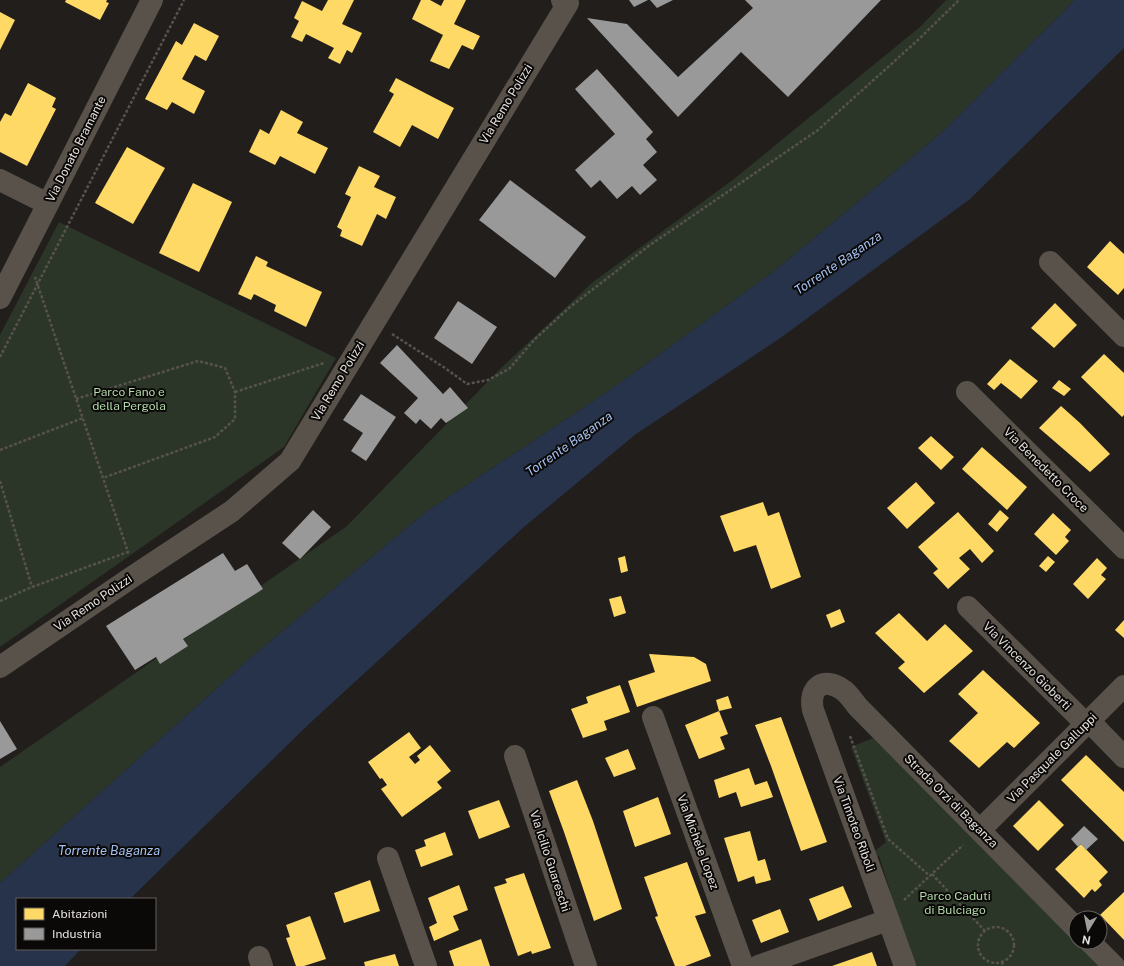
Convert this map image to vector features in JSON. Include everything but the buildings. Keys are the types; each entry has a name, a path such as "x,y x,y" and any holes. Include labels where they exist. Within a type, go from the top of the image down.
{"street":[{"name":"Via Donato Bramante","path":"0,298 152,0"},
{"name":"Via Remo Polizzi","path":"0,666 232,511 290,461 568,3 562,0"},
{"path":"0,180 48,204"},
{"path":"1050,262 1124,336"},
{"name":"Via Benedetto Croce","path":"967,392 1124,548"},
{"name":"Via Vincenzo Gioberti","path":"968,607 1124,757"},
{"name":"Strada Orzi di Baganza","path":"822,685 833,685 841,688 847,693 858,707 1068,920"},
{"name":"Via Timoteo Riboli","path":"822,685 816,689 813,695 813,710 905,966"},
{"name":"Via Pasquale Galluppi","path":"980,830 1124,686"},
{"name":"Via Michele Lopez","path":"653,717 743,966"},
{"name":"Via Icilio Guareschi","path":"515,756 586,966"},
{"path":"388,858 426,966"},
{"path":"758,966 888,918"},
{"path":"1098,950 1114,966"}],"path":[{"path":"0,357 184,0"},
{"path":"374,322 467,384 488,380 509,369 535,339 570,307 650,245 818,130 918,40 959,0"},
{"path":"0,601 32,587 128,552 25,248"},
{"path":"236,392 355,354"},
{"path":"76,398 198,361 225,368 236,392 235,419 215,437 103,478"},
{"path":"0,450 83,418"},
{"path":"0,481 32,587"},
{"path":"850,736 888,839 931,875 985,931"},
{"path":"888,918 931,875 980,830"},
{"path":"996,927 1001,927 1006,930 1013,939 1014,944 1011,955 1002,962 986,959 979,950 978,945 982,934 985,931 996,927"},
{"path":"1002,962 1003,966"}],"green space":[{"path":"946,0 1074,0 939,135 773,272 613,388 426,512 255,654 0,883 0,767 347,526 502,367 593,282 734,179 920,27"},
{"name":"Parco Fano e della Pergola","path":"59,222 336,358 284,447 0,647 0,335"},
{"name":"Parco Caduti di Bulciago","path":"873,738 1068,927 1068,950 1091,950 1106,966 911,966 884,892 890,890 879,856 873,857 871,854 886,842 851,747"}],"water":[{"name":"Torrente Baganza","path":"1074,0 1124,0 1124,48 970,199 779,339 636,434 524,527 309,724 131,898 16,898 16,950 80,950 65,966 0,966 0,883 255,654 426,512 613,388 773,272 939,135"}]}
